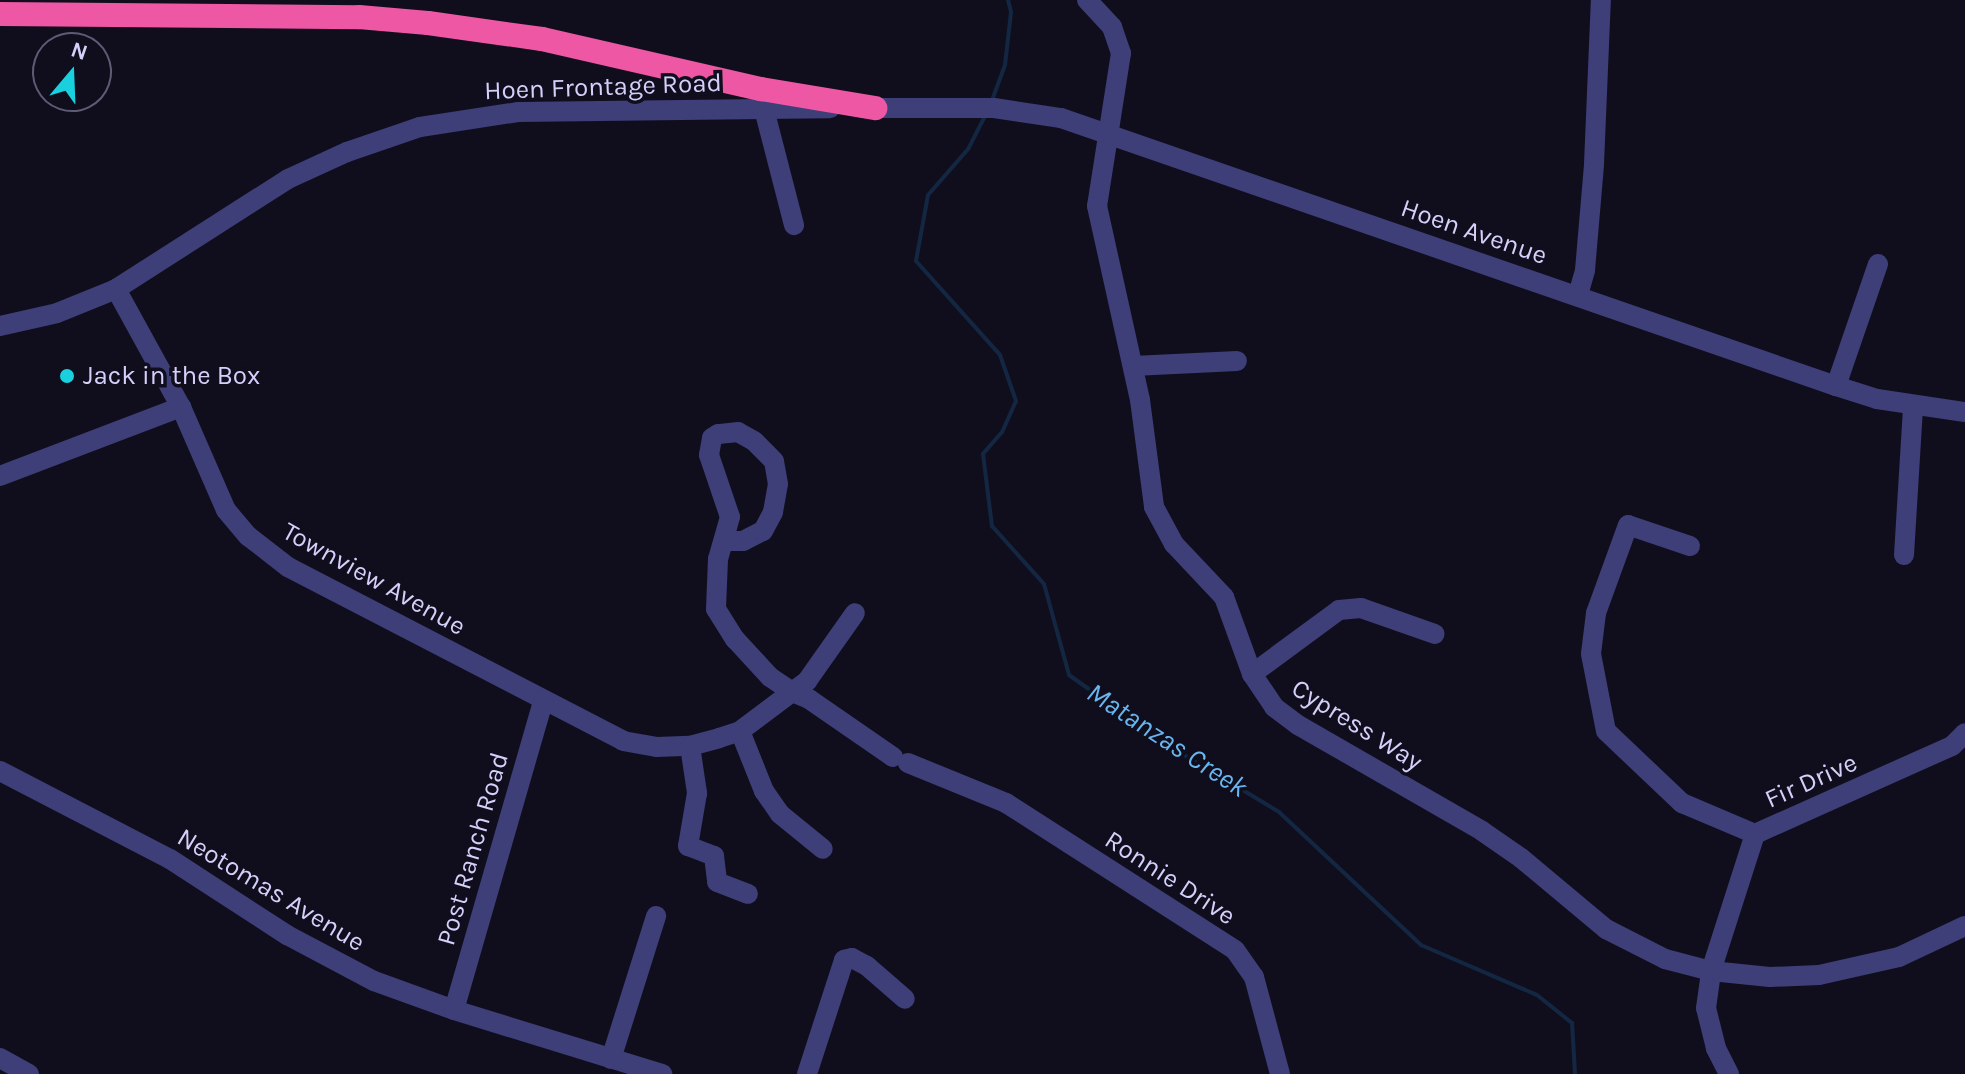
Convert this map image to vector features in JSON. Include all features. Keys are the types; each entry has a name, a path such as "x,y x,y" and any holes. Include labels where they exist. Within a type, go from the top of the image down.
{"highway":[{"path":"0,14 359,17 453,25 542,39 761,89 875,108"}],"street":[{"path":"1087,0 1112,27 1121,53 1109,134"},
{"path":"1578,295 1585,270 1594,164 1601,0"},
{"name":"Hoen Frontage Road","path":"0,326 57,313 116,289 298,174 366,145 420,127 518,112 961,107 1024,110 1109,134"},
{"path":"764,109 794,225"},
{"name":"Hoen Avenue","path":"1109,134 1836,386 1913,406 1965,412"},
{"name":"Cypress Way","path":"1109,134 1097,185 1097,206 1133,366 1154,507 1174,544 1224,597 1252,674 1265,696 1285,717 1502,844 1606,929 1665,959 1711,971 1785,977 1840,972 1899,957 1965,926"},
{"path":"1836,386 1878,264"},
{"name":"Townview Avenue","path":"116,289 181,407 226,510 248,536 288,567 623,741 657,747 690,746 740,731 807,681 855,613"},
{"path":"1133,366 1237,361"},
{"path":"1904,555 1913,406"},
{"path":"0,476 181,407"},
{"path":"726,541 743,541 763,531 773,512 778,484 774,461 754,441 738,432 718,434 709,448 730,517 726,541 718,559 716,609 735,639 770,677 792,692"},
{"name":"Fir Drive","path":"1690,546 1628,525 1596,613 1591,654 1606,731 1682,803 1755,834 1952,746 1965,733"},
{"path":"1252,674 1339,610 1361,608 1435,634"},
{"name":"Ronnie Drive","path":"792,692 809,699 900,760 1006,803 1235,950 1254,977 1280,1074"},
{"name":"Post Ranch Road","path":"454,1010 543,701"},
{"path":"740,731 764,791 780,814 823,849"},
{"path":"690,746 697,793 688,846 714,856 717,882 748,894"},
{"name":"Neotomas Avenue","path":"0,771 170,859 330,960 374,981 622,1066 662,1074"},
{"path":"1729,1074 1716,1048 1706,1008 1711,971 1755,834"},
{"path":"622,1066 656,916"},
{"path":"807,1074 844,960 852,958 867,966 905,999"},
{"path":"0,1058 29,1074"}],"waterway":[{"name":"Matanzas Creek","path":"991,103 1005,65 1011,12 1008,0"},
{"name":"Matanzas Creek","path":"986,114 969,148 928,195 916,261 1000,355 1016,401 1002,432 983,454 992,526 1044,584 1069,675 1166,744 1279,812 1421,945 1537,995 1572,1023 1575,1074"}],"place":[{"name":"Jack in the Box","path":"67,376"}]}
